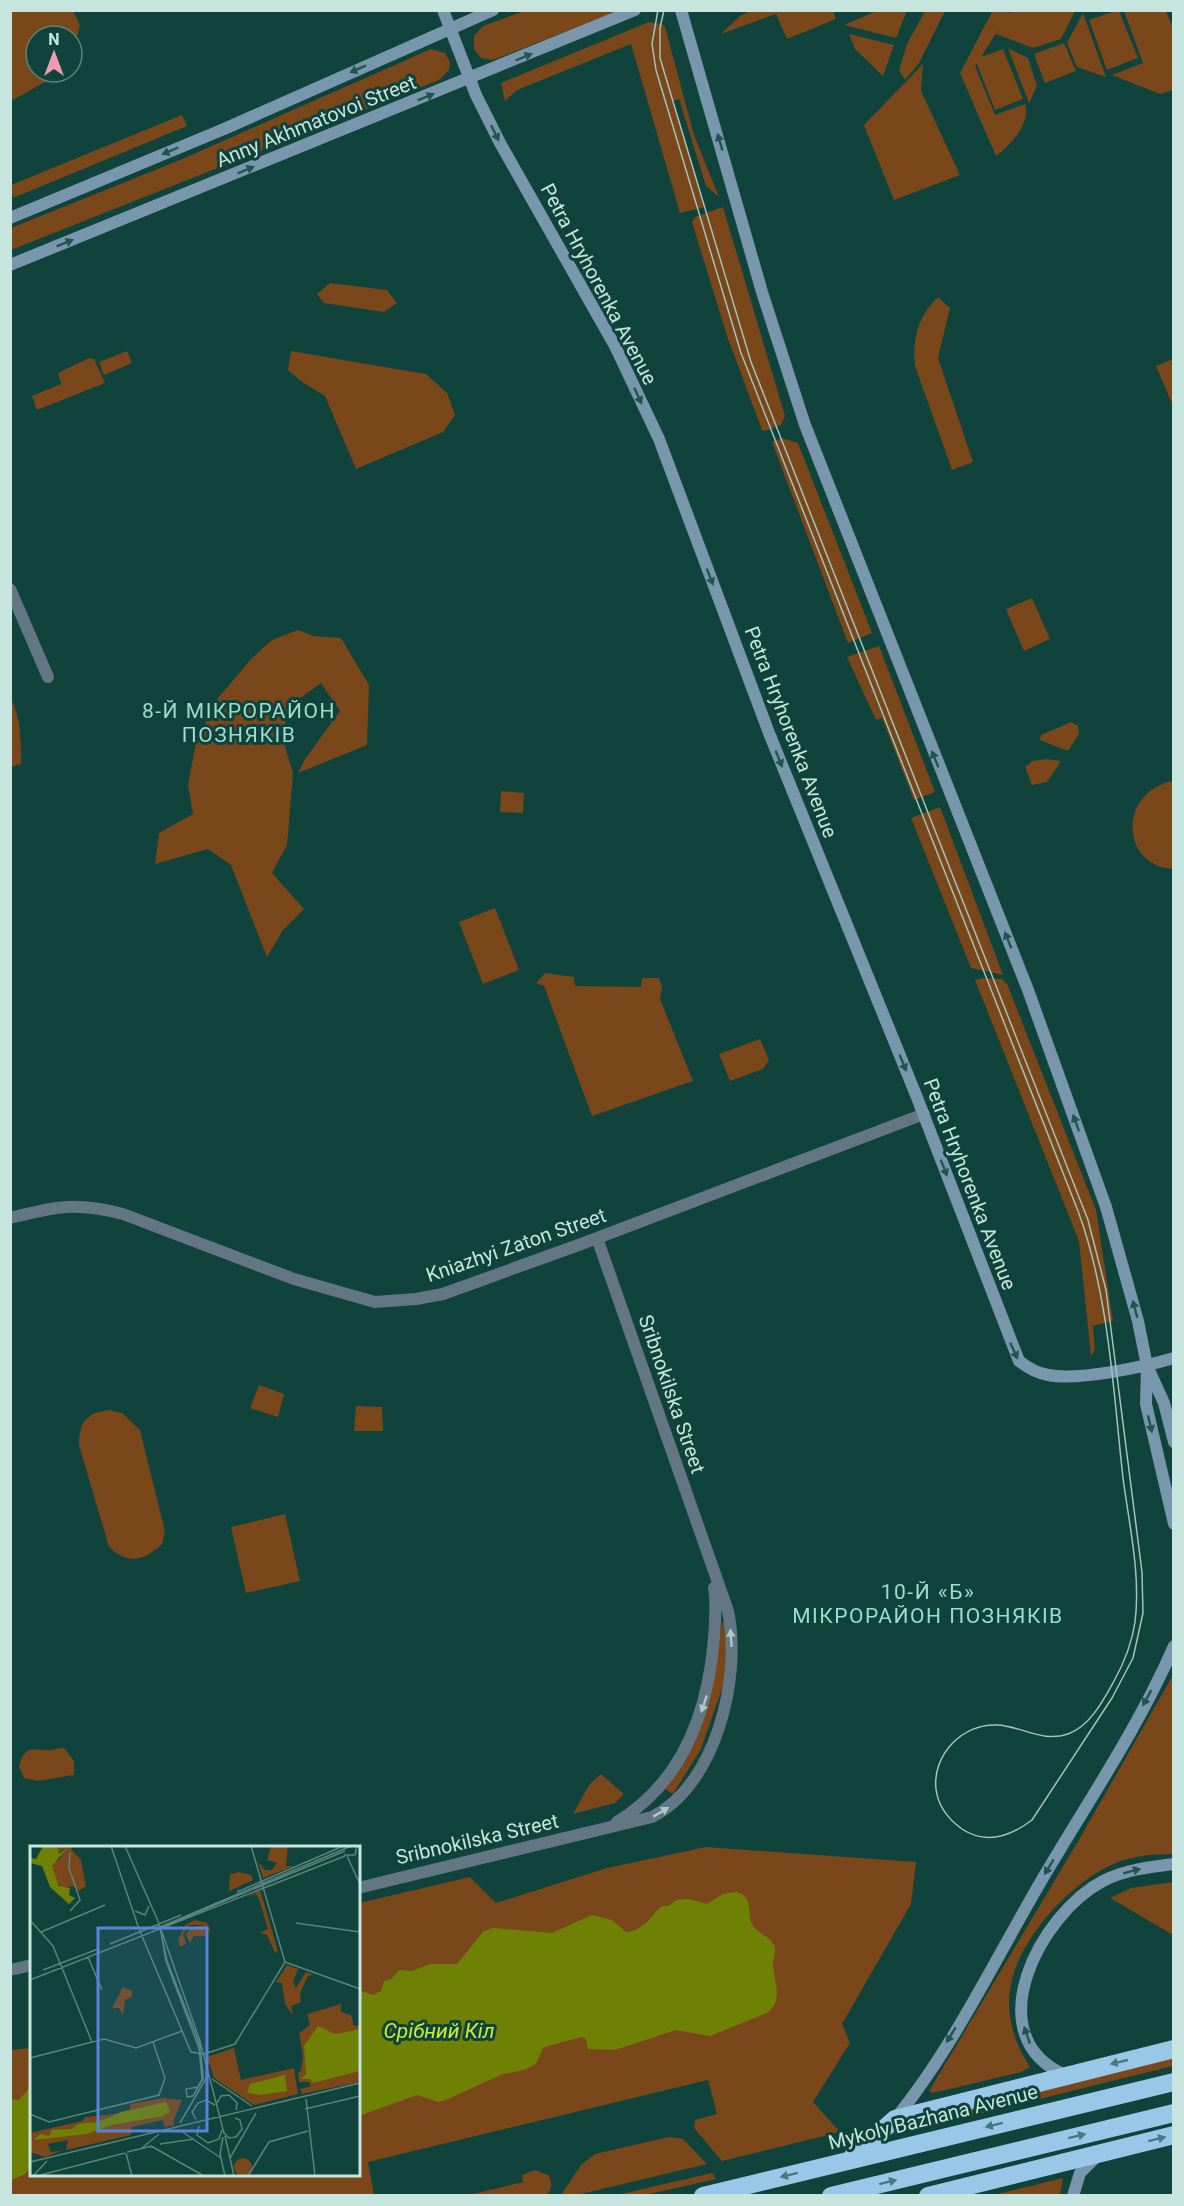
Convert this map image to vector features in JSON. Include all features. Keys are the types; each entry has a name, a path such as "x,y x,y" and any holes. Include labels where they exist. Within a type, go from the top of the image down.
{"highway":[{"path":"846,2161 868,2146 895,2119 1173,2049"},
{"name":"Mykoly Bazhana Avenue","path":"703,2196 1173,2082"},
{"path":"831,2196 1173,2113"},
{"path":"928,2196 1173,2135"}],"main road":[{"name":"Petra Hryhorenka Avenue","path":"443,10 470,80 500,144 615,346 659,439 769,733 924,1114 1019,1361 1030,1370 1049,1376 1075,1376 1147,1366 1173,1358"},
{"name":"Anny Akhmatovoi Street","path":"10,218 224,129 493,10"},
{"name":"Anny Akhmatovoi Street","path":"10,265 470,80 635,10"},
{"path":"681,10 762,292 804,425 1043,1033 1111,1225 1138,1321 1147,1366 1146,1404 1173,1524"},
{"path":"1147,1366 1164,1403 1173,1442"},
{"path":"895,2119 910,2100 953,2032 1108,1768 1173,1646"},
{"path":"1065,2075 1047,2067 1039,2059 1027,2041 1023,2027 1021,1992 1036,1952 1083,1895 1102,1882 1127,1872 1173,1864"},
{"path":"1072,2196 1080,2173 1100,2153"}],"street":[{"path":"10,588 48,677"},
{"name":"Kniazhyi Zaton Street","path":"10,1218 64,1206 96,1207 123,1214 294,1279 375,1302 443,1294 924,1114"},
{"name":"Sribnokilska Street","path":"360,1888 652,1817 672,1804 693,1778 714,1737 728,1695 732,1647 728,1611 597,1238"},
{"name":"Sribnokilska Street","path":"605,1829 631,1813 657,1790 681,1756 700,1718 711,1674 716,1612 710,1563"},
{"path":"10,1970 30,1965"}],"shaded area":[{"path":"11,10 73,11 80,24 24,24 24,84 41,84 11,101"},
{"path":"879,10 907,11 896,38 844,25"},
{"path":"993,10 1010,11 981,57 1003,49 1023,99 995,110 977,64 975,66 995,115 1025,104 1026,112 1018,133 996,156 960,73"},
{"path":"1018,10 1075,11 1061,39 1033,48 996,34 1007,14"},
{"path":"524,11 619,11 493,60 481,58 474,49 474,36 483,26"},
{"path":"750,11 833,11 836,19 787,39 776,14 721,34 740,16"},
{"path":"925,11 945,11 919,63 905,80 899,70 907,44"},
{"path":"1119,11 1138,58 1107,70 1089,20"},
{"path":"1124,11 1166,11 1173,28 1173,90 1160,94 1112,75 1143,63"},
{"path":"1083,13 1106,77 1077,67 1067,43"},
{"path":"649,22 662,24 665,27 694,135 719,197 706,186 679,99 673,101 705,207 680,213 631,44 517,90 505,101 501,83"},
{"path":"849,34 894,45 883,76 855,49"},
{"path":"1064,43 1076,71 1045,83 1034,54"},
{"path":"1008,48 1028,58 1037,86 1029,103"},
{"path":"431,49 445,53 450,62 449,70 439,80 11,250 11,228 180,160"},
{"path":"923,64 921,91 960,175 894,200 864,125"},
{"path":"182,115 187,126 13,198 11,185"},
{"path":"723,207 785,416 781,425 765,431 762,430 727,336 692,222 695,217"},
{"path":"330,283 387,290 397,303 384,312 324,303 317,294"},
{"path":"938,297 950,308 938,358 973,462 952,470 915,366 918,328 931,304"},
{"path":"127,351 132,363 104,375 99,362"},
{"path":"291,351 426,374 447,393 455,415 443,432 356,469 325,396 288,370"},
{"path":"89,358 94,359 105,383 37,410 32,396 61,384 58,373"},
{"path":"1173,359 1173,406 1156,366"},
{"path":"782,438 798,443 872,633 848,643 772,442"},
{"path":"1032,598 1050,639 1024,651 1006,609"},
{"path":"298,630 313,636 341,638 369,685 367,745 298,773 305,759 340,711 321,683 287,708 283,740 293,773 287,845 272,873 304,909 283,930 267,957 231,865 208,849 155,864 159,833 193,814 188,785 196,742 218,698 252,658 272,640"},
{"path":"879,646 935,792 914,800 882,718 876,720 847,657"},
{"path":"11,698 19,722 21,764 11,767"},
{"path":"1071,722 1078,726 1079,734 1068,751 1040,740 1041,735"},
{"path":"1046,759 1061,761 1047,782 1032,785 1025,767 1033,761"},
{"path":"1174,781 1173,869 1155,864 1143,855 1135,842 1132,827 1135,812 1143,798 1155,787"},
{"path":"501,791 524,793 523,813 500,812"},
{"path":"940,807 1003,975 971,968 911,818"},
{"path":"495,908 519,970 483,984 459,922"},
{"path":"545,973 574,977 575,986 641,987 642,978 659,978 662,987 660,999 693,1081 592,1116 544,986 536,983"},
{"path":"1002,979 1007,984 1096,1210 1113,1321 1093,1326 1095,1350 1091,1356 1079,1241 975,980"},
{"path":"760,1039 769,1060 763,1069 730,1081 719,1054"},
{"path":"259,1385 284,1394 278,1417 250,1408"},
{"path":"356,1406 382,1407 383,1431 354,1431"},
{"path":"110,1410 122,1413 140,1430 165,1531 162,1544 149,1554 136,1559 123,1557 109,1547 79,1445 79,1437 86,1420 95,1413"},
{"path":"285,1514 300,1581 246,1593 231,1527"},
{"path":"722,1622 726,1623 726,1677 701,1749 673,1794 665,1789 715,1674"},
{"path":"1173,1675 1173,1854 1128,1859 1109,1866 1090,1877 1054,1908 1026,1946 1011,1985 1009,2006 1015,2038 1030,2067 1021,2072 933,2093 929,2091 1080,1838"},
{"path":"64,1748 74,1761 74,1775 37,1781 24,1778 19,1767 26,1753 30,1750"},
{"path":"601,1774 624,1794 615,1803 573,1814 589,1785"},
{"path":"706,1847 916,1862 911,1904 842,2024 850,2043 813,2102 840,2132 722,2161 694,2128 695,2120 717,2114 708,2080 368,2162 374,2195 11,2195 10,2050 30,2048 30,2176 360,2176 360,1903 470,1877 496,1903 607,1868"},
{"path":"1173,1882 1173,1935 1110,1898 1131,1888"},
{"path":"1173,2057 1173,2066 893,2135 909,2123"},
{"path":"669,2137 683,2139 707,2164 577,2195 561,2195 581,2165 595,2154"},
{"path":"535,2170 550,2178 551,2185 547,2195 469,2195 523,2182 522,2175"},
{"path":"712,2173 716,2179 645,2195 617,2195"},
{"path":"1063,2178 1060,2195 994,2195"}],"water":[{"name":"Срібний Кіл","path":"736,1892 745,1897 749,1904 753,1926 775,1947 773,1964 777,1997 767,2013 710,2036 676,2030 615,2050 588,2049 586,2039 582,2037 543,2048 536,2064 524,2070 503,2074 446,2100 438,2102 417,2095 360,2116 360,1990 373,1995 381,1991 384,1981 391,1979 399,1970 412,1971 430,1964 457,1964 484,1931 493,1928 552,1933 592,1915 612,1920 626,1932 633,1931 643,1926 662,1906 669,1906 676,1900 689,1899 707,1904 723,1894"},
{"path":"30,2087 30,2167 25,2174 11,2180 11,2099 19,2100"}],"tram line":[{"path":"658,10 652,44 656,70 741,353 1078,1211 1097,1276 1113,1377 1135,1568 1134,1630 1118,1674 1105,1697 1089,1719 1076,1730 1068,1734 1049,1737 1006,1726 984,1726 962,1735 945,1753 936,1776 936,1789 944,1812 957,1825 971,1834 980,1837 998,1836 1016,1830 1032,1820 1112,1698 1133,1658 1143,1613 1142,1572 1106,1290 1088,1220 751,362 660,58 660,28 664,10"}],"district":[{"name":"8-Й МІКРОРАЙОН ПОЗНЯКІВ","path":"239,723"},
{"name":"10-Й «Б» МІКРОРАЙОН ПОЗНЯКІВ","path":"928,1604"}]}
